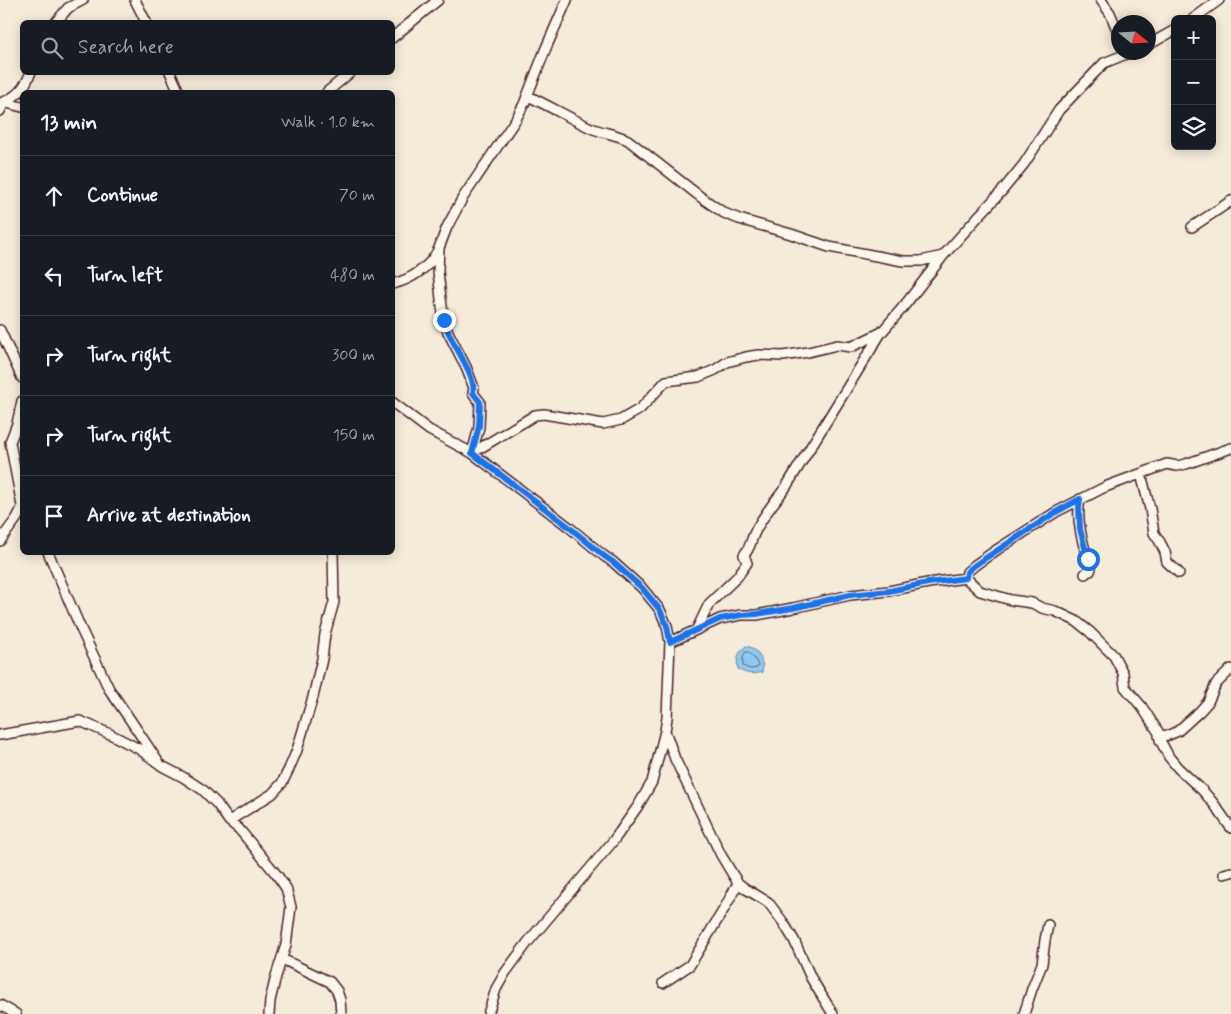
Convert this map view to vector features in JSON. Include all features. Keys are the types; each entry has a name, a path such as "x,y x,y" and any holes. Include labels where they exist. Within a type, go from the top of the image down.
{"street":[{"path":"58,20 68,8 83,0"},
{"path":"135,0 145,20"},
{"path":"395,36 438,0"},
{"path":"395,283 415,275 434,258 447,226 462,199 516,119 528,96 567,0"},
{"path":"1102,0 1111,15"},
{"path":"1198,15 1219,0"},
{"path":"1156,41 1171,32"},
{"path":"696,629 709,604 737,578 747,563 744,555 750,548 754,533 768,510 786,487 880,333 1024,164 1059,110 1104,63 1112,60"},
{"path":"21,90 30,75"},
{"path":"171,75 178,90"},
{"path":"328,90 347,75"},
{"path":"2,101 12,98 20,91"},
{"path":"528,96 591,128 628,140 702,198 724,213 739,220 791,234 829,247 903,261 921,261 944,256"},
{"path":"2,101 20,106"},
{"path":"0,111 2,101"},
{"path":"1192,227 1231,201"},
{"path":"439,248 438,272 444,320 466,367 474,388 473,393 480,402 479,426 472,453"},
{"path":"0,330 20,374"},
{"path":"472,453 535,415 544,414 603,424 612,423 640,410 666,381 698,377 728,362 746,356 800,354 837,345 851,347 880,333"},
{"path":"395,404 429,430 472,453 613,562 642,588 660,610 667,626 670,642 667,718 652,782 614,840 528,942 505,973 496,989 488,1014"},
{"path":"20,411 10,442 20,496"},
{"path":"966,578 967,572 975,565 1056,512 1080,499 1105,487 1167,464 1177,466 1186,464 1231,448"},
{"path":"1140,474 1150,509 1154,533 1165,552 1167,562 1179,573"},
{"path":"1080,499 1080,532 1091,568 1085,574"},
{"path":"0,541 20,511"},
{"path":"49,555 109,690 162,766"},
{"path":"229,821 272,794 282,783 290,769 313,697 334,602 334,555"},
{"path":"670,642 720,619 793,608 850,595 889,591 966,578"},
{"path":"966,578 980,591 1011,600 1032,603 1055,611 1076,621 1090,632 1114,656 1123,672 1125,687 1142,707 1159,732 1160,740 1172,761 1203,791 1231,828"},
{"path":"1160,736 1178,731 1196,715 1208,702 1217,682 1231,669"},
{"path":"0,735 80,721 132,745 162,766 203,790 217,804 229,821 239,829 277,875 286,888 291,907 286,945 273,988 269,1014"},
{"path":"665,731 675,759 721,855 738,883 768,902 783,922 794,940 811,978 833,1014"},
{"path":"663,983 690,965 738,883"},
{"path":"1024,1014 1042,964 1048,925"},
{"path":"282,959 330,982 337,991 341,1014"},
{"path":"0,1005 16,1014"}],"water":[{"path":"746,646 757,652 763,668 762,672 749,674 738,669 738,656"}],"route":[{"path":"444,320 466,367 474,388 473,393 480,402 479,426 472,453 569,527 642,588 660,610 667,626 670,642 720,619 793,608 850,595 889,591 966,578 967,572 998,549 1080,499 1080,532 1088,559"}]}
